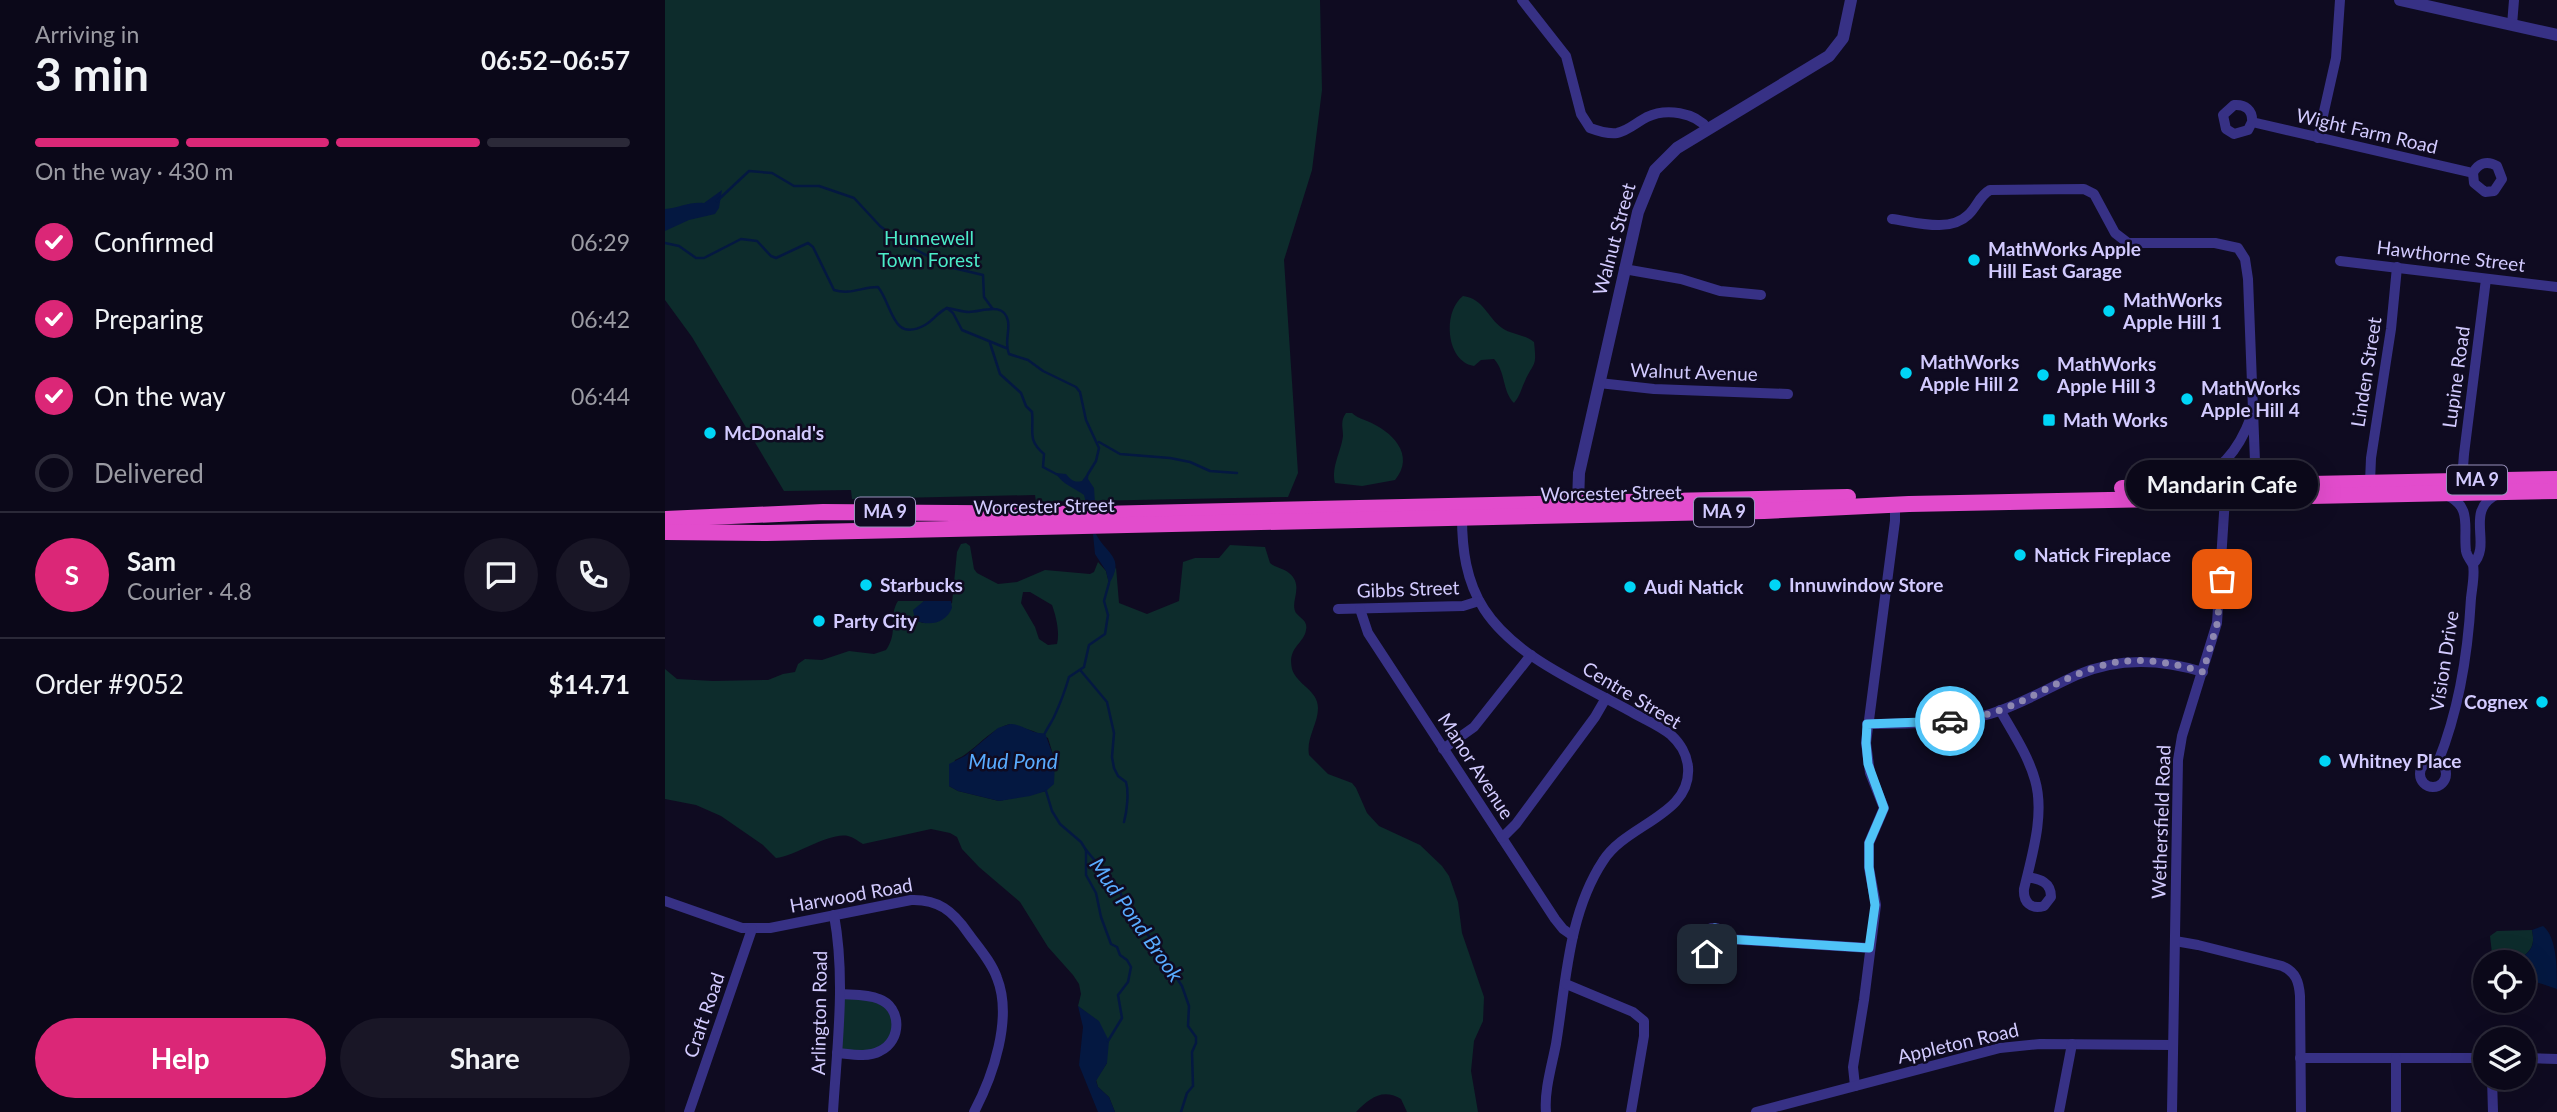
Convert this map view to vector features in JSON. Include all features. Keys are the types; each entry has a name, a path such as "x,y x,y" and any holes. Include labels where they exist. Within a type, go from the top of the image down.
{"highway":[{"name":"Worcester Street","path":"665,519 837,512 1099,514 2557,479"},
{"name":"Worcester Street","path":"665,533 729,534 1803,510 1895,504 2557,491"},
{"path":"729,516 729,534"}],"street":[{"path":"1522,0 1566,56 1581,114 1590,128 1609,133 1620,132 1652,115 1669,113 1695,118 1708,129"},
{"name":"Walnut Street","path":"1578,503 1579,473 1624,269 1641,204 1655,170 1677,148 1806,72 1835,51 1843,38 1851,0"},
{"path":"2318,138 2336,58 2340,0"},
{"path":"2400,0 2557,35"},
{"path":"2512,25 2514,0"},
{"name":"Wight Farm Road","path":"2252,122 2473,173"},
{"path":"1892,219 1951,224 1969,215 1982,196 1990,190 2084,189 2097,199 2111,227 2123,241 2134,244 2224,243 2238,248 2245,259 2248,279 2254,455 2257,468 2264,479 2275,484"},
{"name":"Hawthorne Street","path":"2340,261 2557,287"},
{"name":"Linden Street","path":"2370,482 2371,458 2389,348 2397,267"},
{"path":"1624,269 1681,279 1720,291 1761,295"},
{"name":"Lupine Road","path":"2462,481 2486,279"},
{"name":"Walnut Avenue","path":"1599,383 1654,389 1788,394"},
{"path":"2171,487 2204,478 2224,464 2244,433 2252,413"},
{"name":"Vision Drive","path":"2438,762 2453,716 2465,660 2473,564 2480,551 2480,516 2484,504 2504,492"},
{"name":"Vision Drive","path":"2439,494 2455,499 2464,509 2466,551 2473,564"},
{"name":"Wethersfield Road","path":"2172,1112 2178,760 2182,736 2219,613 2225,498"},
{"path":"1855,1086 1853,1067 1875,905 1869,867 1869,843 1884,808 1868,764 1867,724 1895,521 1895,504"},
{"name":"Centre Street","path":"1462,517 1466,565 1479,601 1498,627 1531,655 1672,736 1686,758 1687,777 1682,794 1672,807 1623,838 1608,854 1592,881 1573,936 1546,1112"},
{"name":"Gibbs Street","path":"1338,609 1463,606 1479,601"},
{"name":"Manor Avenue","path":"1360,609 1368,633 1559,925 1573,936"},
{"path":"1443,748 1474,727 1531,655"},
{"path":"1867,724 1950,721 1976,717 2000,710 2078,674 2115,663 2137,661 2181,666 2203,672"},
{"path":"1502,838 1516,824 1606,698"},
{"path":"2000,710 2028,762 2038,790 2038,819 2027,877"},
{"name":"Harwood Road","path":"665,901 752,929 911,900 940,904 955,916 989,961 1001,989 1003,1021 999,1041 974,1112"},
{"name":"Arlington Road","path":"833,1112 840,994 840,953 834,915"},
{"name":"Craft Road","path":"689,1112 752,929"},
{"path":"1727,939 1869,948"},
{"path":"2175,942 2210,948 2293,972 2299,988 2301,1112"},
{"path":"1566,984 1633,1012 1644,1021 1632,1112"},
{"path":"837,1053 876,1053 892,1042 896,1030 895,1016 884,1001 873,997 840,994"},
{"path":"2059,1112 2072,1044"},
{"name":"Appleton Road","path":"1756,1112 2000,1048 2072,1044 2173,1045"},
{"path":"2300,1058 2473,1058"},
{"path":"2396,1058 2396,1112"},
{"path":"2536,1058 2557,1059"},
{"path":"2492,1090 2493,1112"}],"green space":[{"name":"Hunnewell Town Forest","path":"665,0 1320,0 1322,90 1312,170 1284,260 1298,473 1288,497 1036,502 1035,495 852,499 851,490 784,491 692,337 665,300"},
{"path":"1463,296 1481,305 1502,328 1534,342 1534,364 1514,403 1507,393 1494,359 1481,360 1474,366 1458,356 1453,346 1450,335 1452,313"},
{"path":"1346,413 1352,413 1376,425 1398,445 1403,462 1395,480 1362,486 1335,483 1334,471 1343,436 1342,421"},
{"path":"961,544 970,546 977,573 998,584 1017,582 1045,570 1090,574 1094,572 1098,562 1106,571 1109,583 1116,567 1119,603 1147,614 1179,601 1183,562 1195,558 1219,558 1230,545 1265,547 1270,563 1287,571 1294,578 1294,609 1306,627 1305,635 1292,656 1292,669 1315,697 1318,708 1309,743 1309,755 1328,774 1352,783 1367,813 1379,826 1420,845 1442,866 1449,876 1458,902 1462,933 1484,997 1483,1021 1474,1041 1471,1071 1478,1112 1407,1112 1401,1099 1388,1094 1371,1099 1356,1112 1115,1112 1109,1097 1098,1087 1096,1080 1107,1063 1107,1053 1099,1022 1078,1006 1081,994 1079,984 1048,947 1020,902 979,867 962,849 957,837 931,829 863,844 850,837 840,836 776,858 763,845 721,816 696,805 665,799 665,669 677,679 768,680 795,672 798,664 805,659 822,660 849,651 874,654 886,650 892,637 894,612 898,601 924,601 918,608 915,620 923,623 952,603 957,552","holes":["1023,592 1030,592 1052,605 1058,629 1057,644 1048,645 1039,639 1021,603","1010,724 1048,738 1055,761 1046,791 999,801 958,791 949,786 955,760 995,731"]},
{"path":"2532,930 2532,947 2530,950 2492,950 2490,936 2497,931"},
{"path":"840,994 879,999 896,1023 882,1050 837,1053"}],"water":[{"path":"722,190 719,208 715,214 689,220 665,231 665,209 704,203"},
{"path":"1089,471 1088,479 1094,488 1095,503 1086,503 1084,495 1065,483 1056,473 1066,474 1079,482"},
{"path":"1093,534 1096,534 1115,562 1116,568 1109,584 1106,571 1095,554"},
{"path":"924,601 951,601 952,608 946,617 937,622 920,622 915,620 913,610"},
{"name":"Mud Pond","path":"1010,724 1045,733 1055,761 1054,784 1046,791 1030,796 999,801 958,791 949,786 949,764 965,756 998,728"},
{"path":"2543,926 2554,945 2557,989 2536,982 2536,950 2530,950 2533,940 2532,930"},
{"path":"1078,1006 1099,1021 1109,1041 1107,1063 1096,1081 1098,1087 1109,1097 1115,1112 1098,1112 1079,1065 1083,1027"}],"waterway":[{"name":"Mud Pond Brook","path":"717,201 749,171 772,173 794,186 819,186 854,198 880,226 901,242 949,267 983,275 984,297 992,308"},
{"name":"Mud Pond Brook","path":"665,243 679,246 696,258 704,258 741,239 757,241 776,258 808,243 813,247 834,290 846,292 878,287 895,320 906,329 925,325 947,308 966,312 992,309 1002,311 1008,321 1009,354 1028,360 1043,371 1076,387 1080,392 1086,420 1099,448 1096,461 1088,474"},
{"name":"Mud Pond Brook","path":"947,308 953,313 962,330 1006,348"},
{"name":"Mud Pond Brook","path":"990,343 1000,374 1021,393 1026,406 1032,412 1032,435 1035,444 1044,454 1043,467 1058,475"},
{"path":"1099,442 1120,454 1170,458 1190,462 1210,471 1237,473"},
{"name":"Mud Pond Brook","path":"1045,733 1069,677 1084,667 1089,645 1105,634 1108,615 1104,601 1109,583"},
{"path":"1081,671 1107,702 1114,733 1114,768 1127,786 1124,822"},
{"name":"Mud Pond Brook","path":"1046,791 1052,811 1060,824 1081,842 1086,850 1086,875 1096,893 1111,944 1117,947 1120,955 1131,967 1128,982 1118,995 1122,1018 1108,1041"},
{"name":"Mud Pond Brook","path":"1086,850 1121,894 1126,914 1153,940 1163,957 1174,968 1174,974 1182,986 1189,1006 1188,1026 1196,1037 1196,1043 1192,1052 1193,1086 1187,1093 1181,1112"}],"way so far":[{"path":"1950,721 2000,710 2078,674 2115,663 2137,661 2181,666 2203,672 2215,634 2222,579"}],"place":[{"name":"MathWorks Apple Hill East Garage","path":"1974,260"},
{"name":"MathWorks Apple Hill 1","path":"2109,311"},
{"name":"MathWorks Apple Hill 2","path":"1906,373"},
{"name":"MathWorks Apple Hill 3","path":"2043,375"},
{"name":"MathWorks Apple Hill 4","path":"2187,399"},
{"name":"Math Works","path":"2049,420"},
{"name":"McDonald's","path":"710,433"},
{"name":"Natick Fireplace","path":"2020,555"},
{"name":"Mandarin Cafe","path":"2222,579"},
{"name":"Starbucks","path":"866,585"},
{"name":"Innuwindow Store","path":"1775,585"},
{"name":"Audi Natick","path":"1630,587"},
{"name":"Party City","path":"819,621"},
{"name":"Cognex","path":"2542,702"},
{"name":"Whitney Place","path":"2325,761"}],"route":[{"path":"1707,954 1700,939 1704,932 1711,928 1723,931 1727,939 1869,948 1875,898 1868,851 1871,836 1884,813 1884,808 1868,764 1867,724 1950,721"}]}
